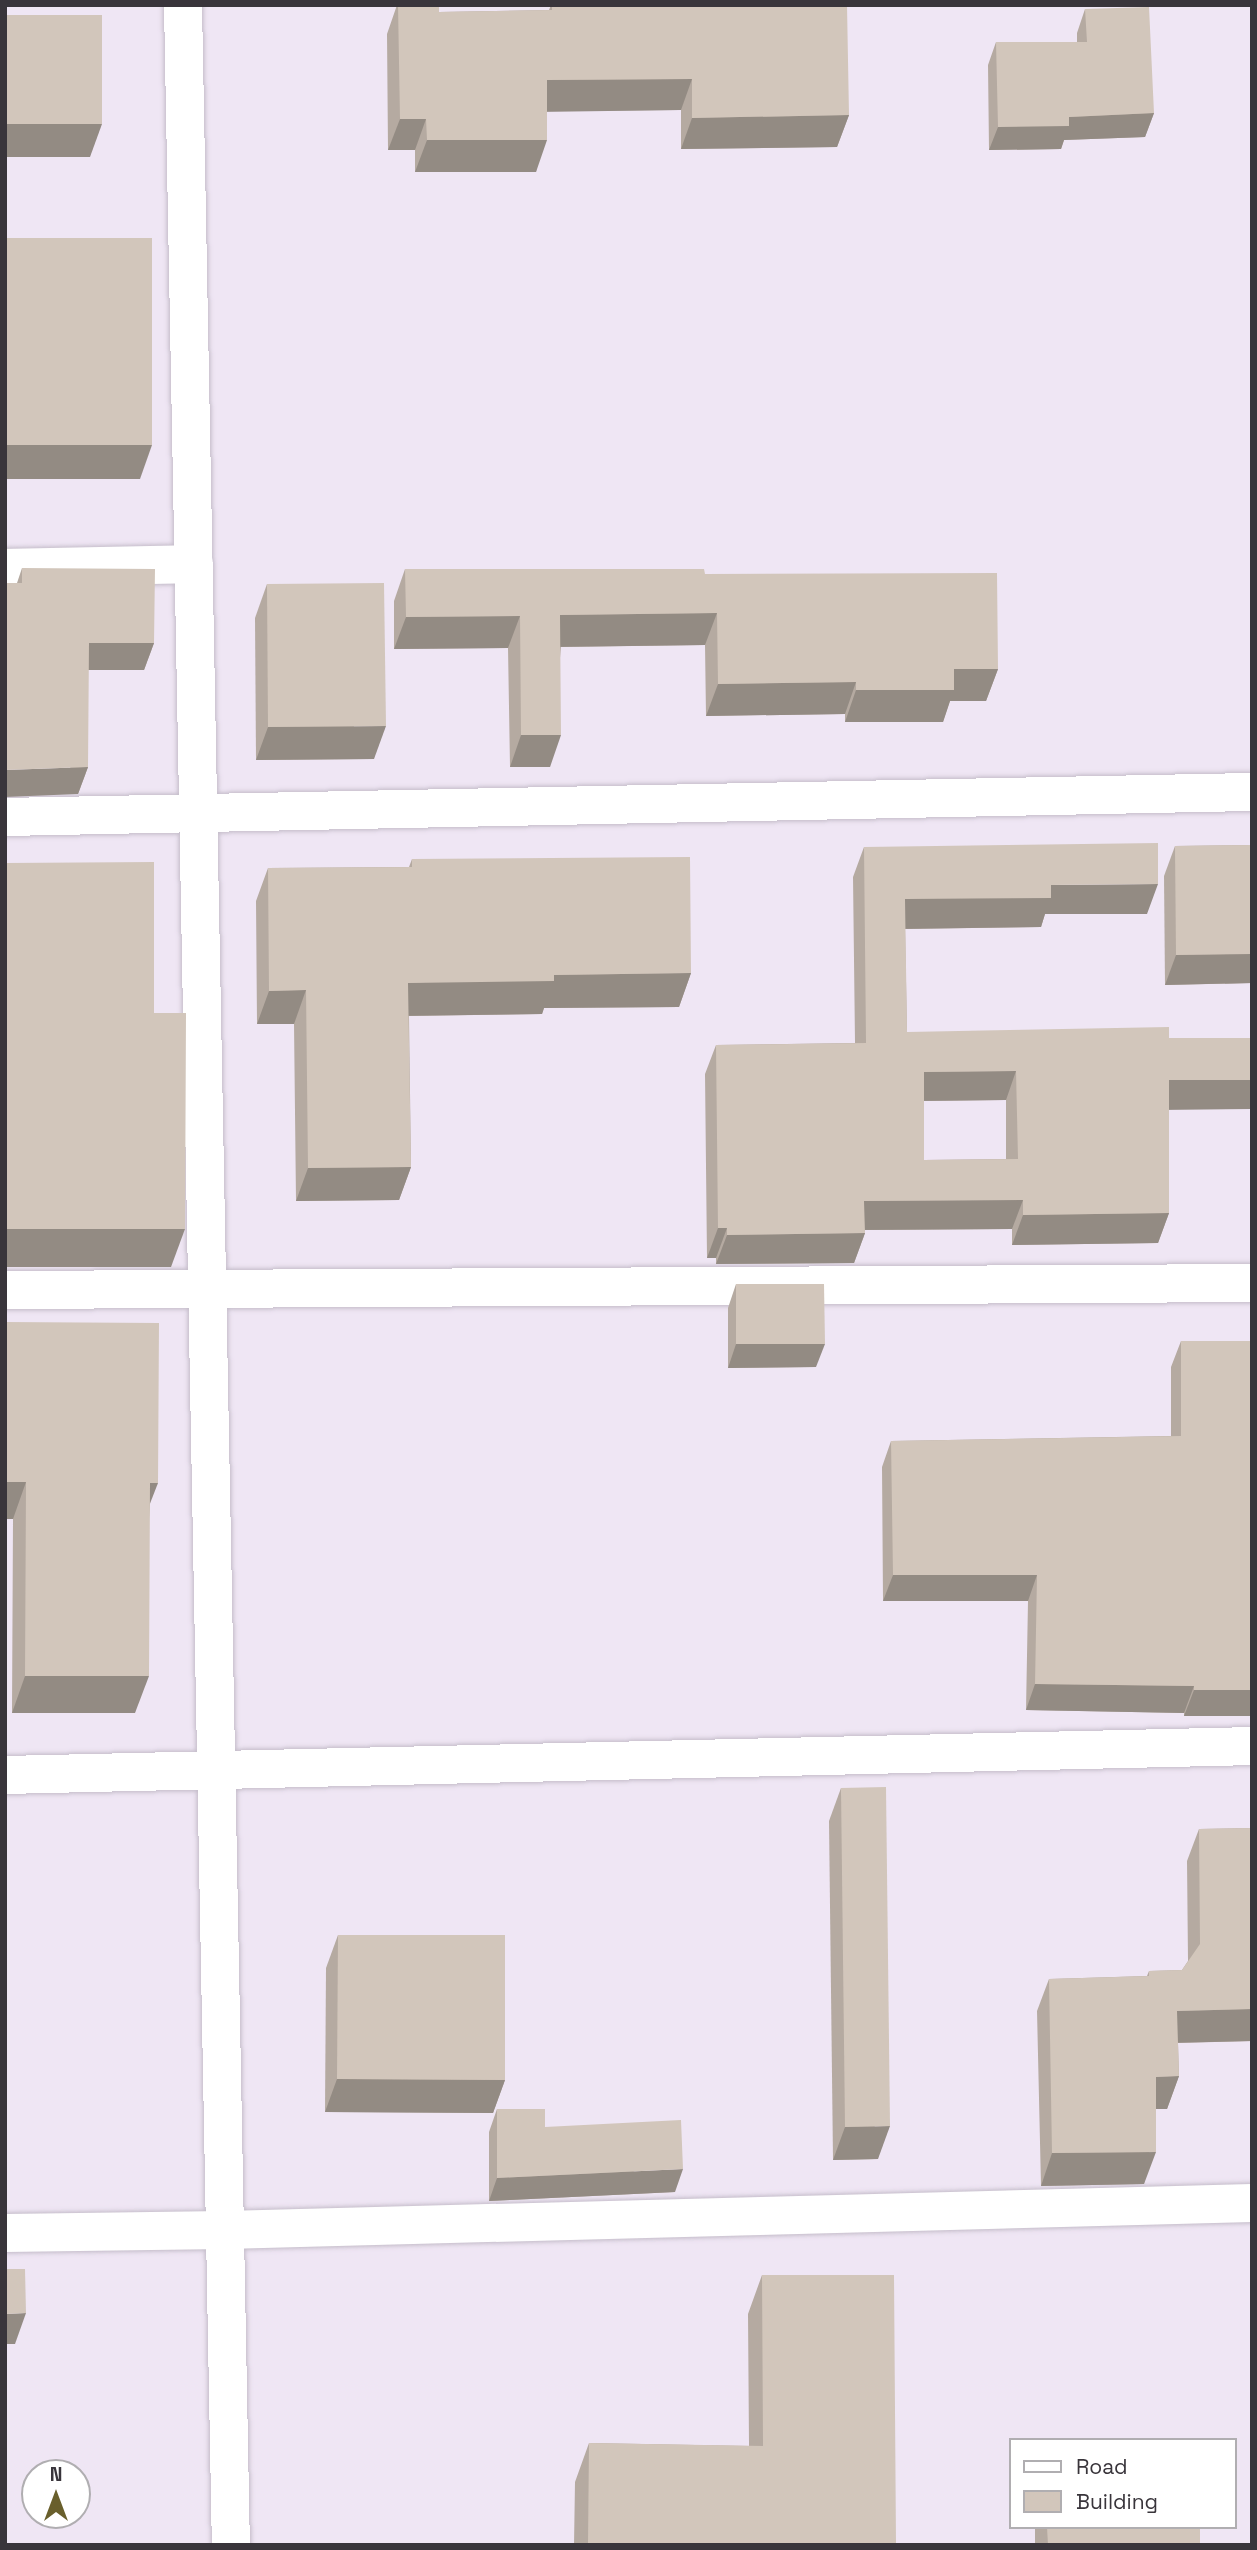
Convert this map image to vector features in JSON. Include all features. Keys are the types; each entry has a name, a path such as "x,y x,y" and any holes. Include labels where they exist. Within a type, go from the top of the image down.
{"street":[{"path":"183,5 231,2545"},
{"path":"5,568 194,564"},
{"path":"5,817 1252,792"},
{"path":"5,1290 208,1286 1252,1283"},
{"path":"5,1775 1252,1746"},
{"path":"5,2233 225,2230 1252,2203"}],"building":[{"path":"398,5 439,5 439,12 552,10 552,5 847,5 849,115 692,118 692,79 547,80 547,140 427,140 426,119 400,119"},
{"path":"1149,7 1154,113 1069,117 1069,126 998,127 996,42 1087,42 1085,9"},
{"path":"5,15 102,15 102,124 5,124"},
{"path":"5,238 152,238 152,445 5,445"},
{"path":"22,568 155,569 154,643 89,643 88,767 5,770 5,583 22,583"},
{"path":"405,569 704,569 705,574 997,573 998,669 954,669 954,690 856,690 856,682 718,684 717,613 560,615 561,735 521,735 520,616 406,617"},
{"path":"384,583 386,726 268,727 267,584"},
{"path":"1158,843 1158,884 1051,885 1051,898 905,899 907,1032 1169,1027 1169,1038 1252,1038 1252,1080 1169,1080 1169,1213 1023,1215 1023,1200 864,1201 865,1233 727,1235 727,1228 718,1228 716,1045 866,1043 864,847","holes":["1016,1071 1018,1159 924,1160 924,1072"]},
{"path":"1252,845 1252,954 1176,955 1175,846"},
{"path":"690,857 691,973 554,975 554,981 408,983 411,1167 308,1168 306,990 269,991 268,868 412,867 412,859"},
{"path":"154,862 154,1013 186,1013 185,1229 5,1229 5,863"},
{"path":"736,1284 824,1284 825,1344 736,1344"},
{"path":"5,1322 159,1323 158,1483 150,1483 149,1676 25,1676 26,1482 5,1482"},
{"path":"1181,1341 1252,1341 1252,1690 1194,1690 1194,1686 1035,1684 1037,1575 893,1575 891,1441 1181,1436"},
{"path":"886,1787 890,2126 845,2127 841,1788"},
{"path":"1252,1828 1252,2009 1177,2011 1179,2076 1156,2077 1156,2152 1052,2153 1049,1979 1149,1976 1149,1971 1182,1970 1200,1944 1199,1829"},
{"path":"338,1935 505,1935 505,2080 337,2079"},
{"path":"497,2109 545,2109 545,2127 681,2120 683,2169 497,2178"},
{"path":"5,2269 25,2269 26,2313 5,2314"},
{"path":"762,2275 894,2275 896,2543 588,2545 589,2443 763,2446"},
{"path":"1047,2529 1200,2529 1200,2545 1048,2545"}]}
